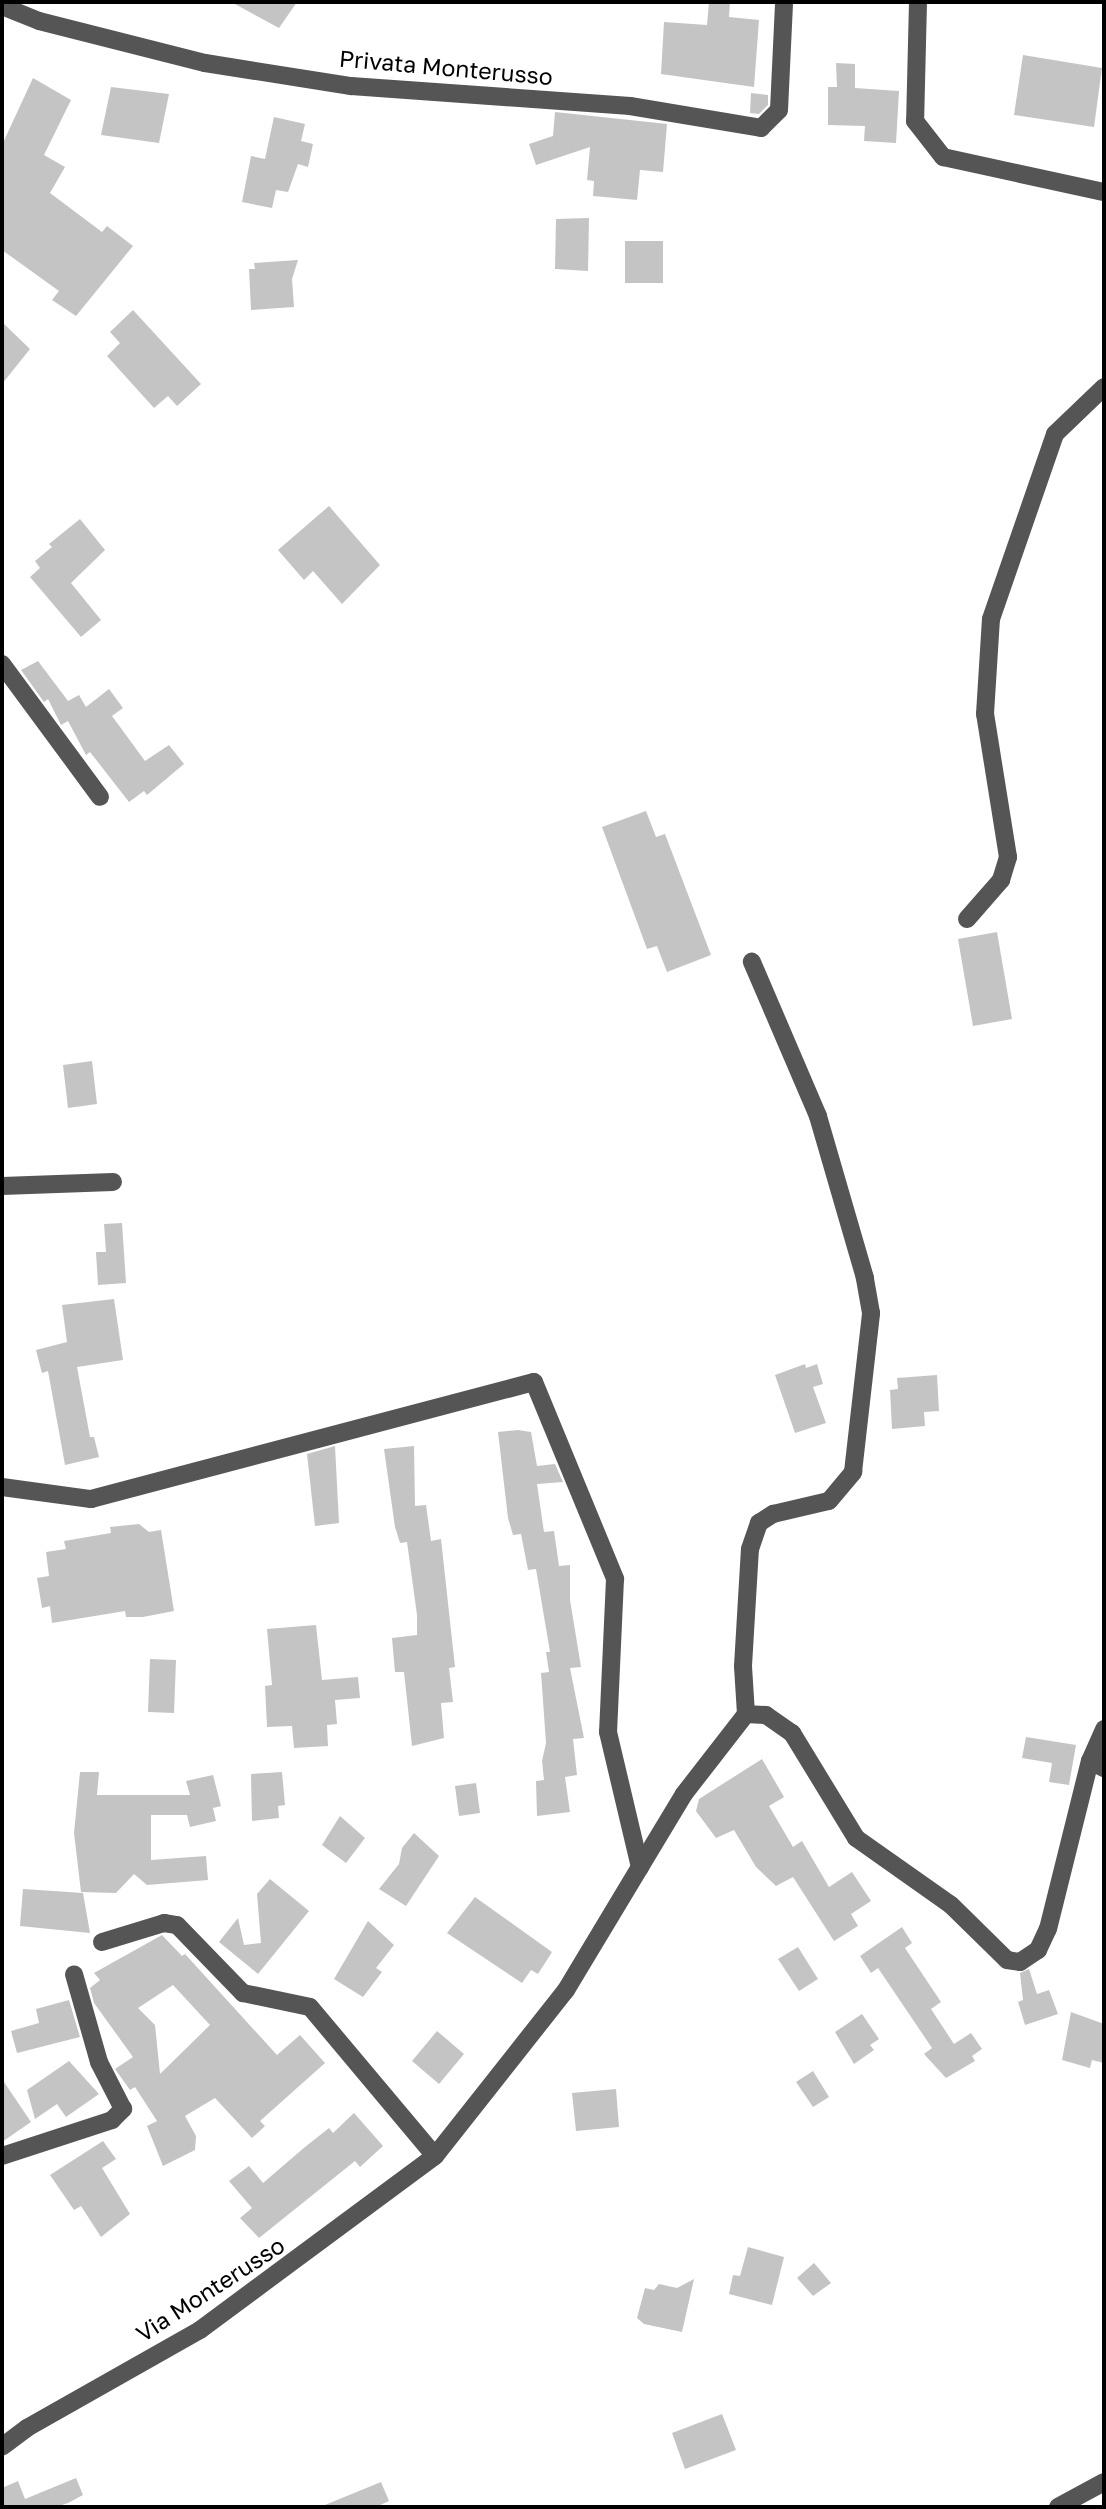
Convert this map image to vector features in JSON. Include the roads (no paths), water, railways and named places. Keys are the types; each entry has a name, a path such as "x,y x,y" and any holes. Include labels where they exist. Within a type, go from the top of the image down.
{"street":[{"name":"Privata Monterusso","path":"2,5 39,21 231,67 351,86 630,106 761,128 779,110 784,2"},
{"path":"918,2 915,121 943,157 1103,189"},
{"path":"967,919 1001,880 1008,857 985,714 991,619 1055,434 1104,387"},
{"path":"2,664 100,797"},
{"path":"752,962 818,1116 865,1278 871,1313 853,1472 830,1501 772,1514 759,1523 750,1549 743,1666 746,1714 766,1715 792,1733 856,1838 951,1905 1007,1960 1020,1962 1038,1950 1048,1929 1069,1831 1097,1764 1104,1729"},
{"path":"2,1186 113,1182"},
{"path":"2,1487 91,1499 534,1382 615,1579 608,1732 640,1867"},
{"name":"Via Monterusso","path":"2,2447 27,2428 200,2330 435,2156 566,1990 684,1794 746,1714"},
{"path":"102,1942 164,1923 177,1926 243,1993 310,2007 435,2156"},
{"path":"2,2155 112,2120 123,2109 99,2062 74,1974"},
{"path":"1059,2507 1104,2482"}]}
